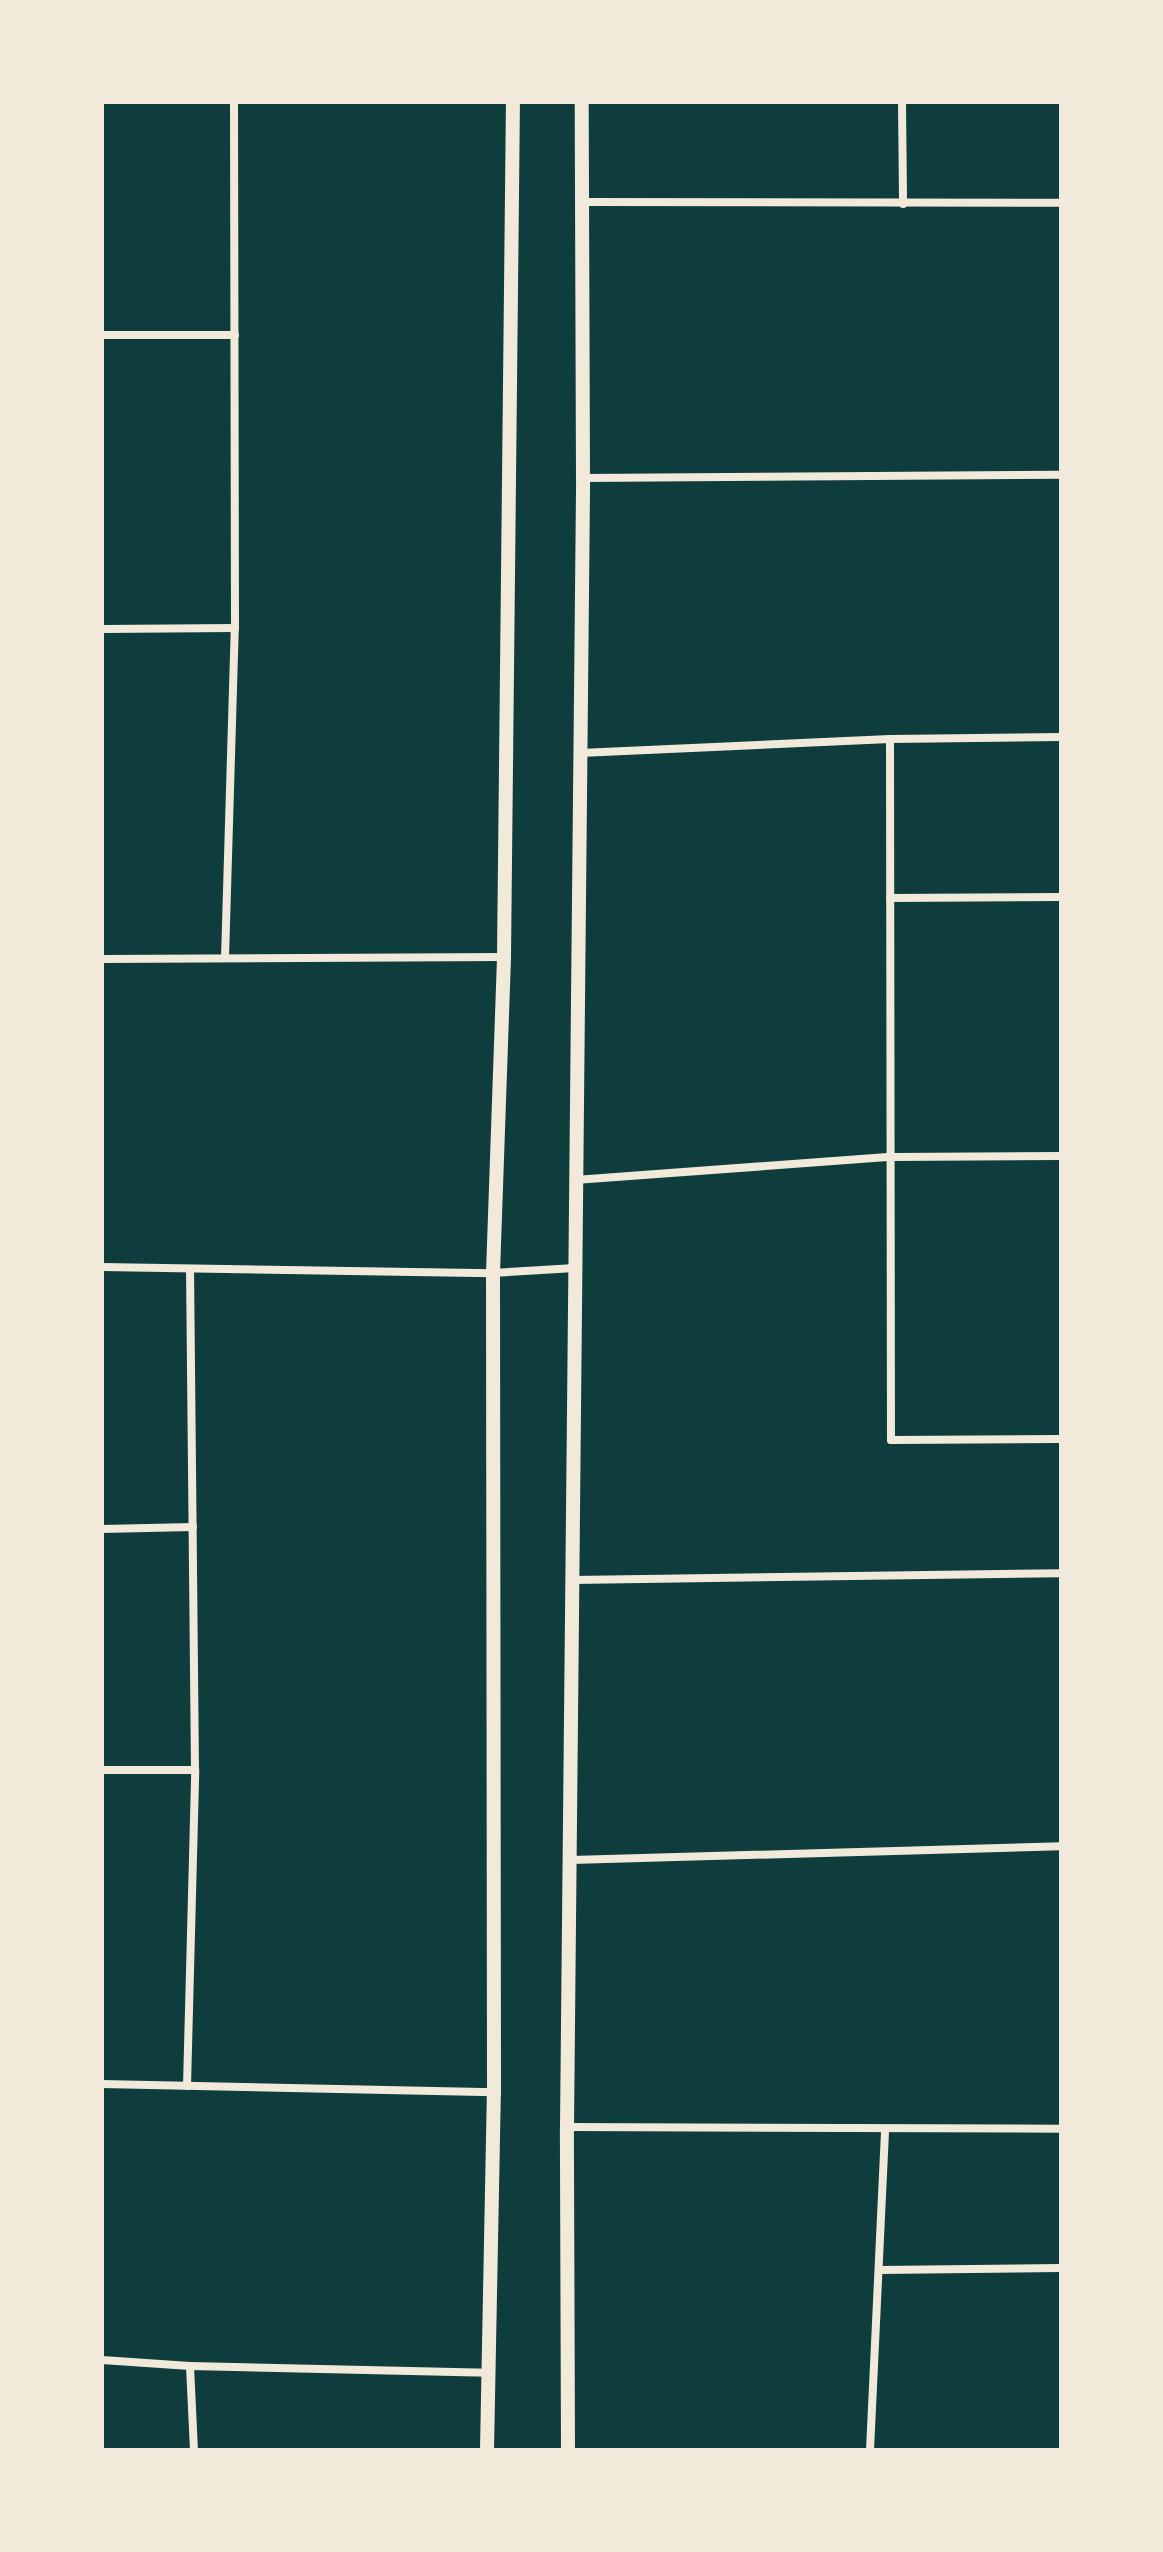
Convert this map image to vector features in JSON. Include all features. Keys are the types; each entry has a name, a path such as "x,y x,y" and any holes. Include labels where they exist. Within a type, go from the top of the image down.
{"street":[{"path":"225,958 235,628 234,102"},
{"path":"487,2450 494,2092 493,1273 504,957 513,102"},
{"path":"568,2450 567,2127 583,478 582,102"},
{"path":"902,102 903,204"},
{"path":"582,202 1061,203"},
{"path":"102,335 235,335"},
{"path":"583,478 1061,475"},
{"path":"102,629 235,628"},
{"path":"579,753 890,739 1061,737"},
{"path":"890,739 891,1440 1061,1439"},
{"path":"890,898 1061,897"},
{"path":"102,959 504,957"},
{"path":"575,1180 891,1157 1061,1156"},
{"path":"102,1267 493,1273 575,1268"},
{"path":"187,2086 195,1770 190,1270"},
{"path":"102,1529 193,1527"},
{"path":"573,1580 1061,1573"},
{"path":"102,1770 195,1770"},
{"path":"571,1860 1061,1846"},
{"path":"102,2084 494,2092"},
{"path":"567,2127 1061,2129"},
{"path":"870,2450 885,2130"},
{"path":"879,2270 1061,2268"},
{"path":"102,2360 190,2366 488,2373"},
{"path":"190,2366 194,2450"}]}
